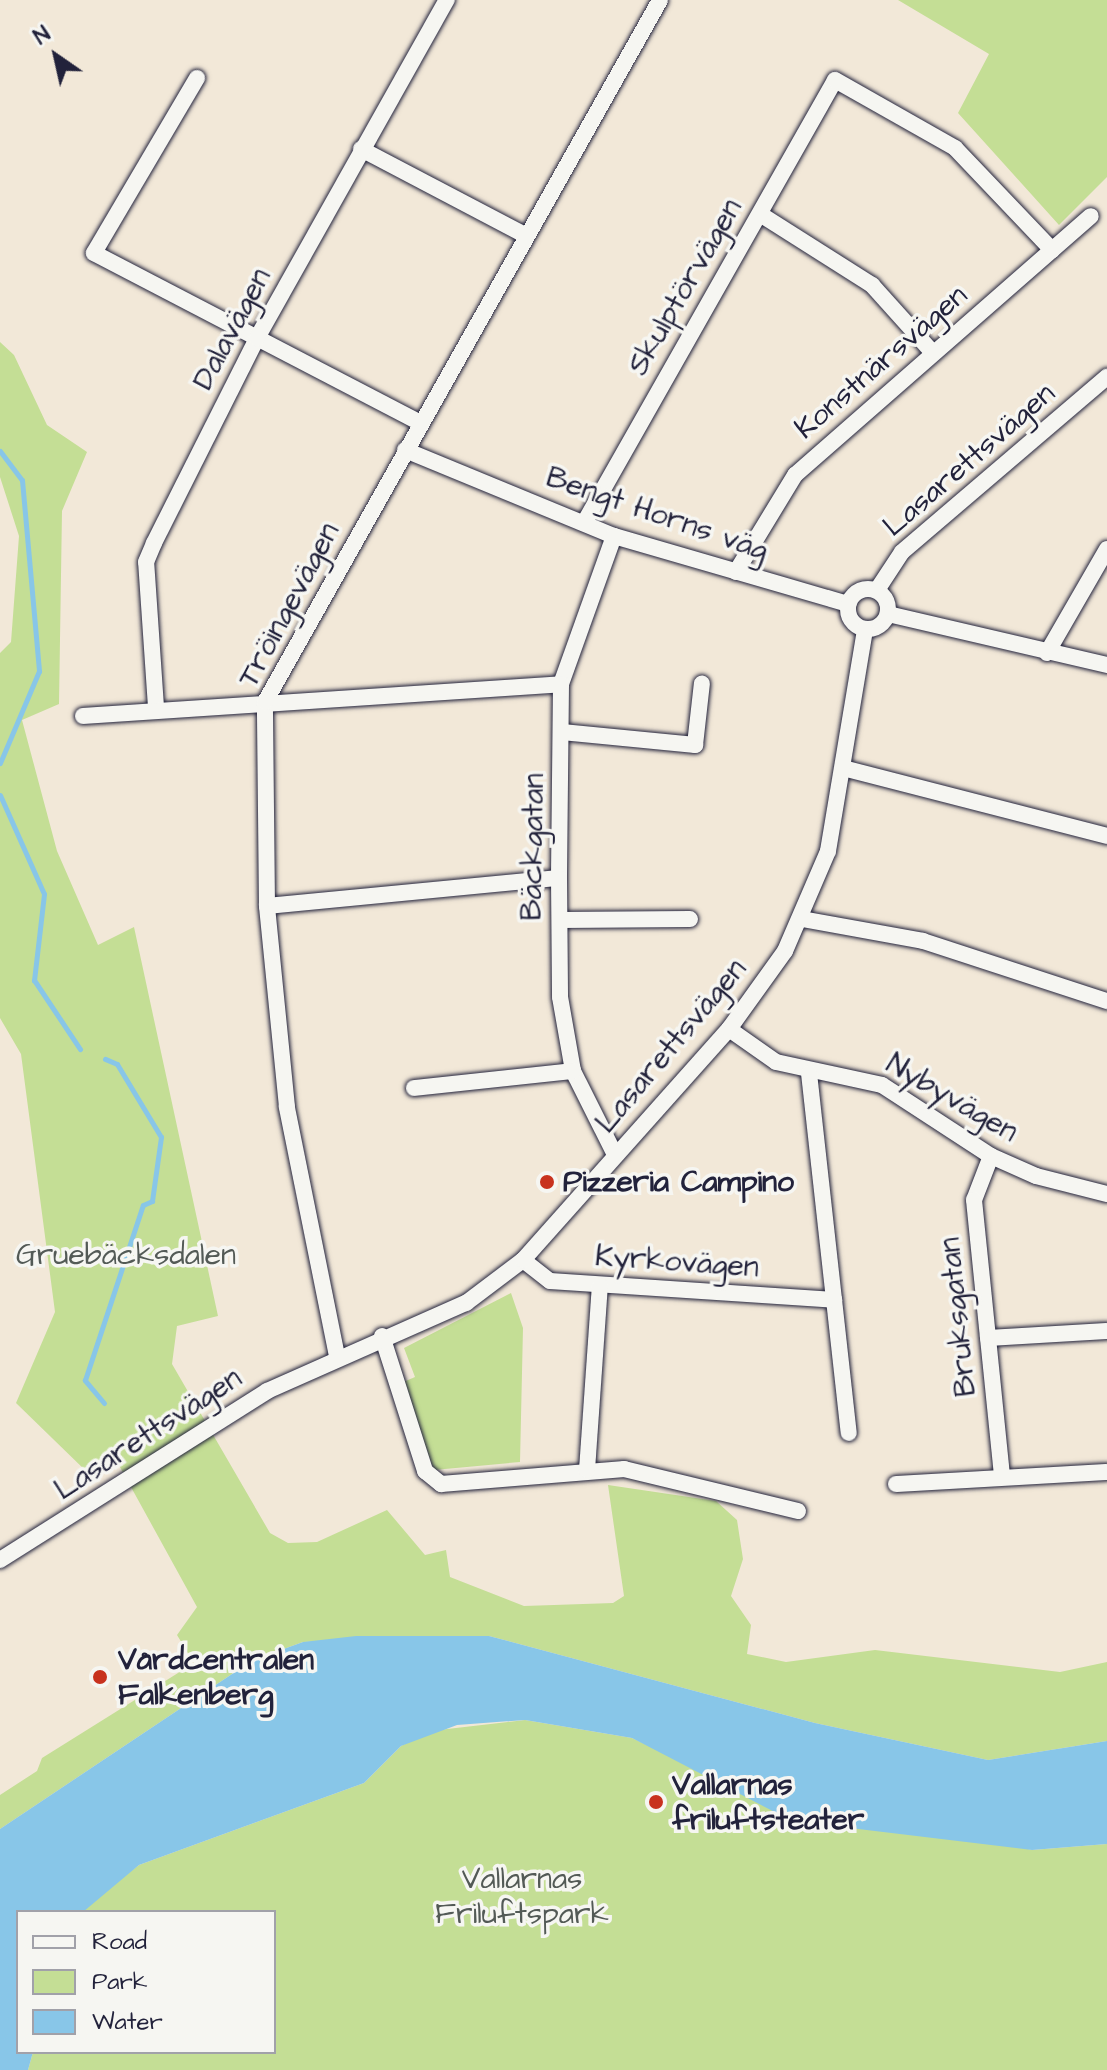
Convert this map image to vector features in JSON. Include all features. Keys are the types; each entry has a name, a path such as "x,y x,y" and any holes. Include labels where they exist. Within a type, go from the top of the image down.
{"street":[{"name":"Dalavägen","path":"156,707 146,562 257,338 447,0"},
{"name":"Tröingevägen","path":"337,1356 287,1107 267,906 265,702 660,0"},
{"path":"197,78 94,253 420,423"},
{"name":"Skulptörvägen","path":"584,523 835,80 955,148 1052,250"},
{"path":"361,149 527,236"},
{"path":"760,214 872,285 933,353"},
{"name":"Konstnärsvägen","path":"736,572 795,475 1091,216"},
{"name":"Lasarettsvägen","path":"877,590 902,552 1107,377"},
{"name":"Bengt Horns väg","path":"405,450 614,536 848,604"},
{"name":"Bäckgatan","path":"614,536 561,684 559,878 560,997 573,1071 615,1155"},
{"path":"1047,653 1107,549"},
{"path":"888,614 877,590 860,591 848,604 850,618 865,629 888,614 1107,665"},
{"name":"Lasarettsvägen","path":"0,1560 213,1423 337,1356 466,1303 523,1260 729,1029 802,919 828,851 865,629"},
{"path":"562,732 695,745 702,683"},
{"path":"83,716 156,707 561,684"},
{"path":"843,768 1107,836"},
{"path":"267,906 559,878"},
{"path":"560,920 690,919"},
{"path":"802,919 937,944 1107,1001"},
{"name":"Nybyvägen","path":"729,1029 761,1055 809,1073 882,1085 991,1156 1107,1194"},
{"path":"414,1088 573,1071"},
{"path":"809,1073 849,1433"},
{"name":"Bruksgatan","path":"991,1156 974,1200 1002,1475"},
{"name":"Kyrkovägen","path":"523,1260 550,1281 834,1300"},
{"path":"587,1470 600,1285"},
{"path":"988,1338 1107,1331"},
{"path":"382,1336 425,1471 441,1484 587,1470 657,1474 798,1511"},
{"path":"896,1484 1002,1475 1107,1472"}],"green space":[{"path":"898,0 1107,0 1107,177 1059,225 958,113 989,54"},
{"name":"Gruebäcksdalen","path":"0,342 14,355 47,425 87,452 62,511 59,704 22,720 57,851 98,945 134,927 218,1316 177,1326 172,1364 270,1533 288,1543 317,1542 387,1510 425,1555 446,1550 450,1577 524,1606 613,1603 624,1596 608,1485 716,1501 737,1520 743,1559 731,1596 751,1625 747,1654 786,1662 875,1650 1060,1672 1107,1662 1107,1741 988,1760 815,1723 489,1636 303,1642 253,1660 0,1829 0,1795 37,1771 42,1758 194,1663 177,1635 197,1607 115,1458 88,1473 16,1403 55,1312 21,1054 0,1018 0,653 11,642 19,536 0,477"},
{"path":"511,1293 523,1328 520,1462 434,1470 401,1383 415,1377 404,1348"},
{"name":"Vallarnas Friluftspark","path":"525,1720 632,1738 693,1767 1032,1850 1107,1844 1107,2070 28,2070 32,2054 276,2054 276,1910 84,1910 90,1902 139,1865 364,1783 401,1746 430,1731"}],"water":[{"path":"356,1636 489,1636 815,1723 988,1760 1107,1741 1107,1844 1032,1850 792,1821 632,1738 525,1720 457,1725 401,1746 364,1783 139,1865 85,1910 16,1910 16,2054 32,2054 28,2070 0,2070 0,1829 253,1660 303,1642"}],"waterway":[{"path":"0,451 22,480 39,671 0,763"},
{"path":"0,795 44,894 34,980 80,1049"},
{"path":"104,1403 85,1380 143,1205 152,1201 161,1137 117,1064 105,1059"}],"place":[{"name":"Pizzeria Campino","path":"547,1182"},
{"name":"Vårdcentralen Falkenberg","path":"100,1677"},
{"name":"Vallarnas friluftsteater","path":"656,1802"}]}
